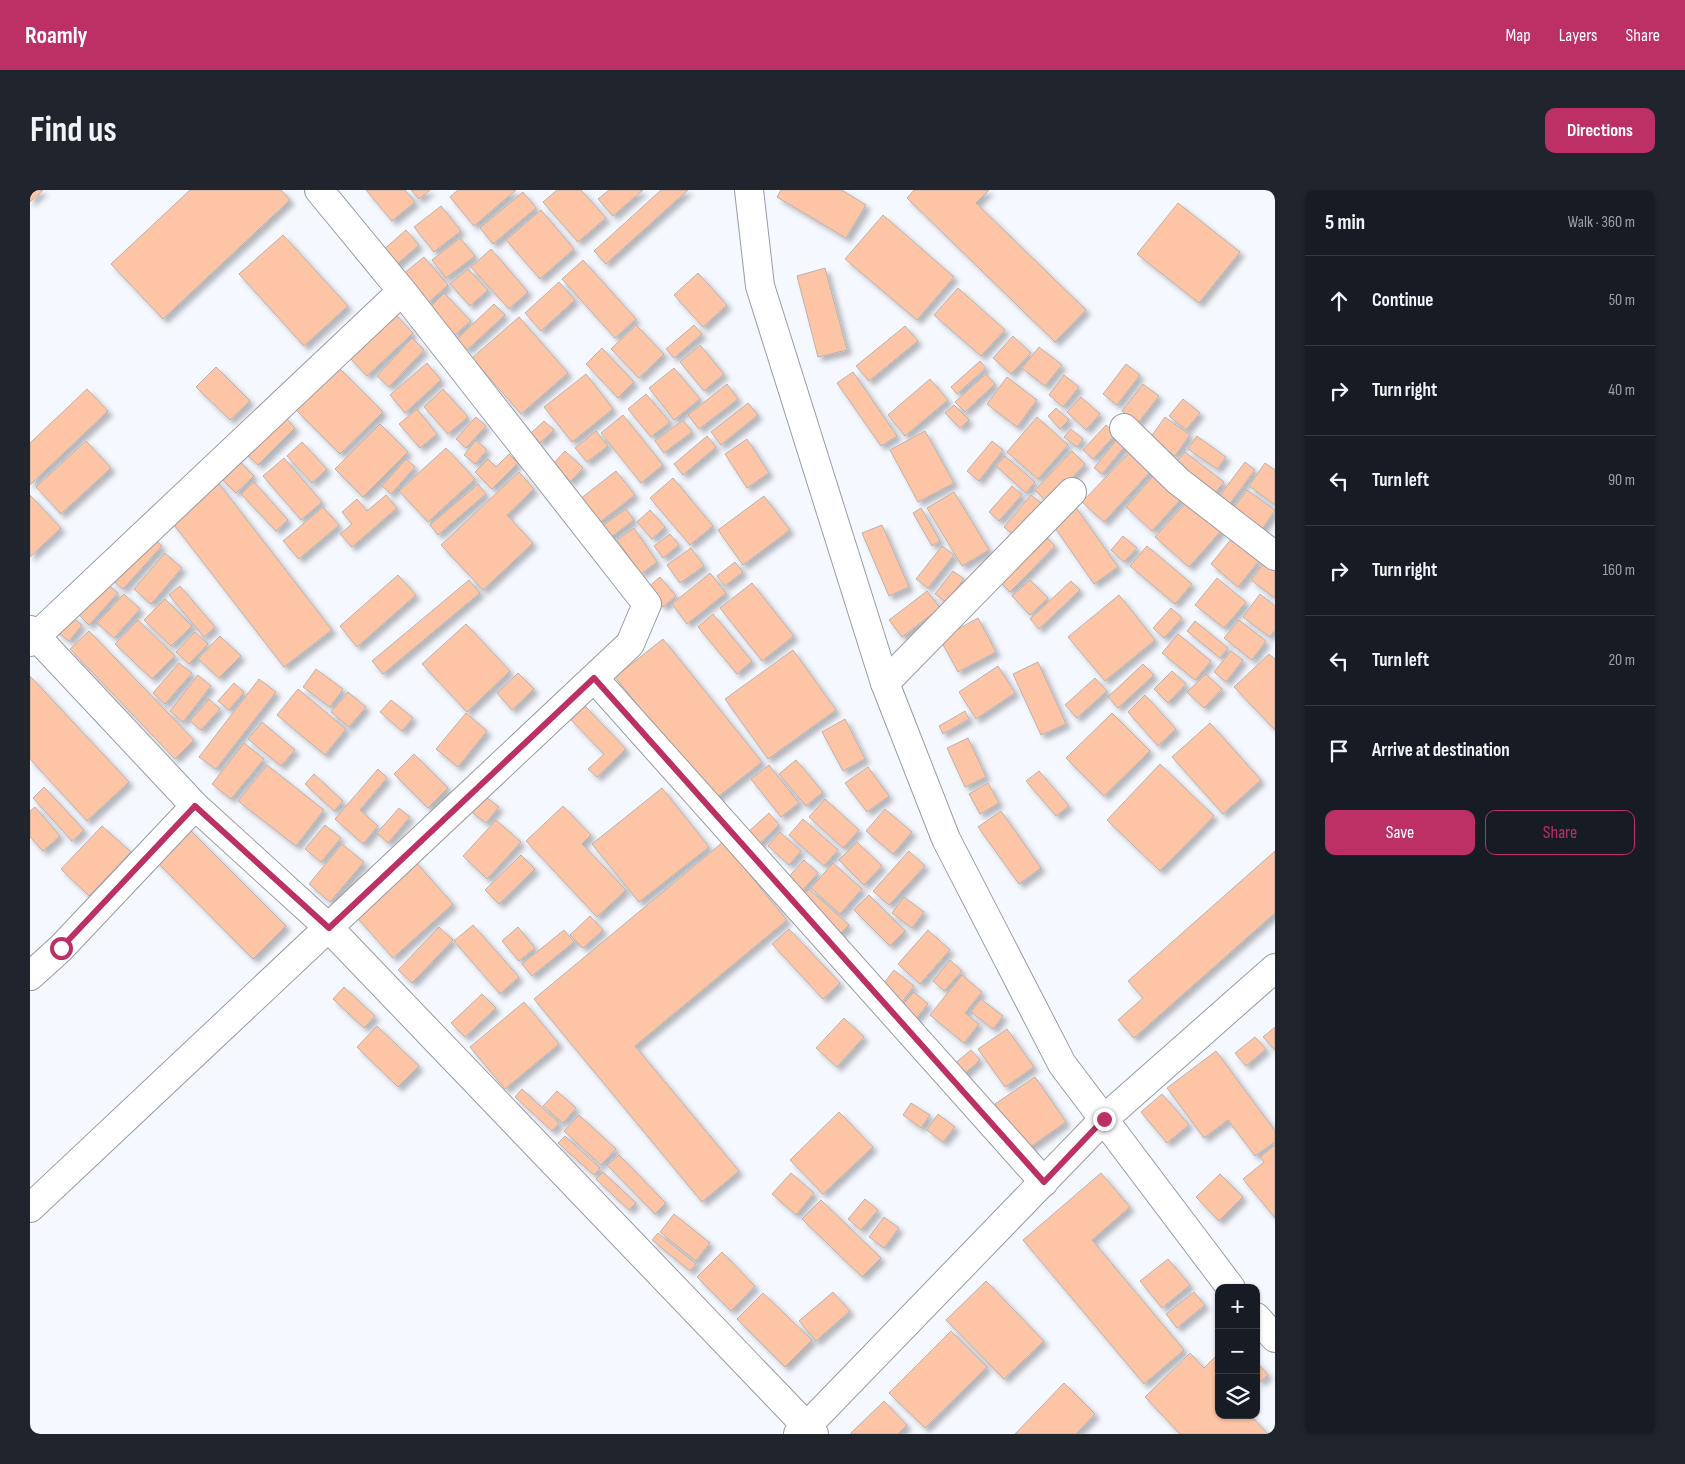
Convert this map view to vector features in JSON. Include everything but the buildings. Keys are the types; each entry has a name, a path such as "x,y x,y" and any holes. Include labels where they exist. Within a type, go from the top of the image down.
{"street":[{"path":"30,1208 630,644 647,604 402,291 319,190"},
{"path":"749,190 760,286 885,683 946,839 1062,1064 1228,1284"},
{"path":"402,291 32,636 195,806 329,928 806,1432 1104,1119 1275,968"},
{"path":"1124,428 1178,481 1275,556"},
{"path":"885,683 1072,492"},
{"path":"594,678 1044,1182"},
{"path":"30,976 61,948 195,806"},
{"path":"1260,1321 1275,1338"}],"route":[{"path":"61,948 195,806 329,928 594,678 1044,1182 1104,1119"}]}
